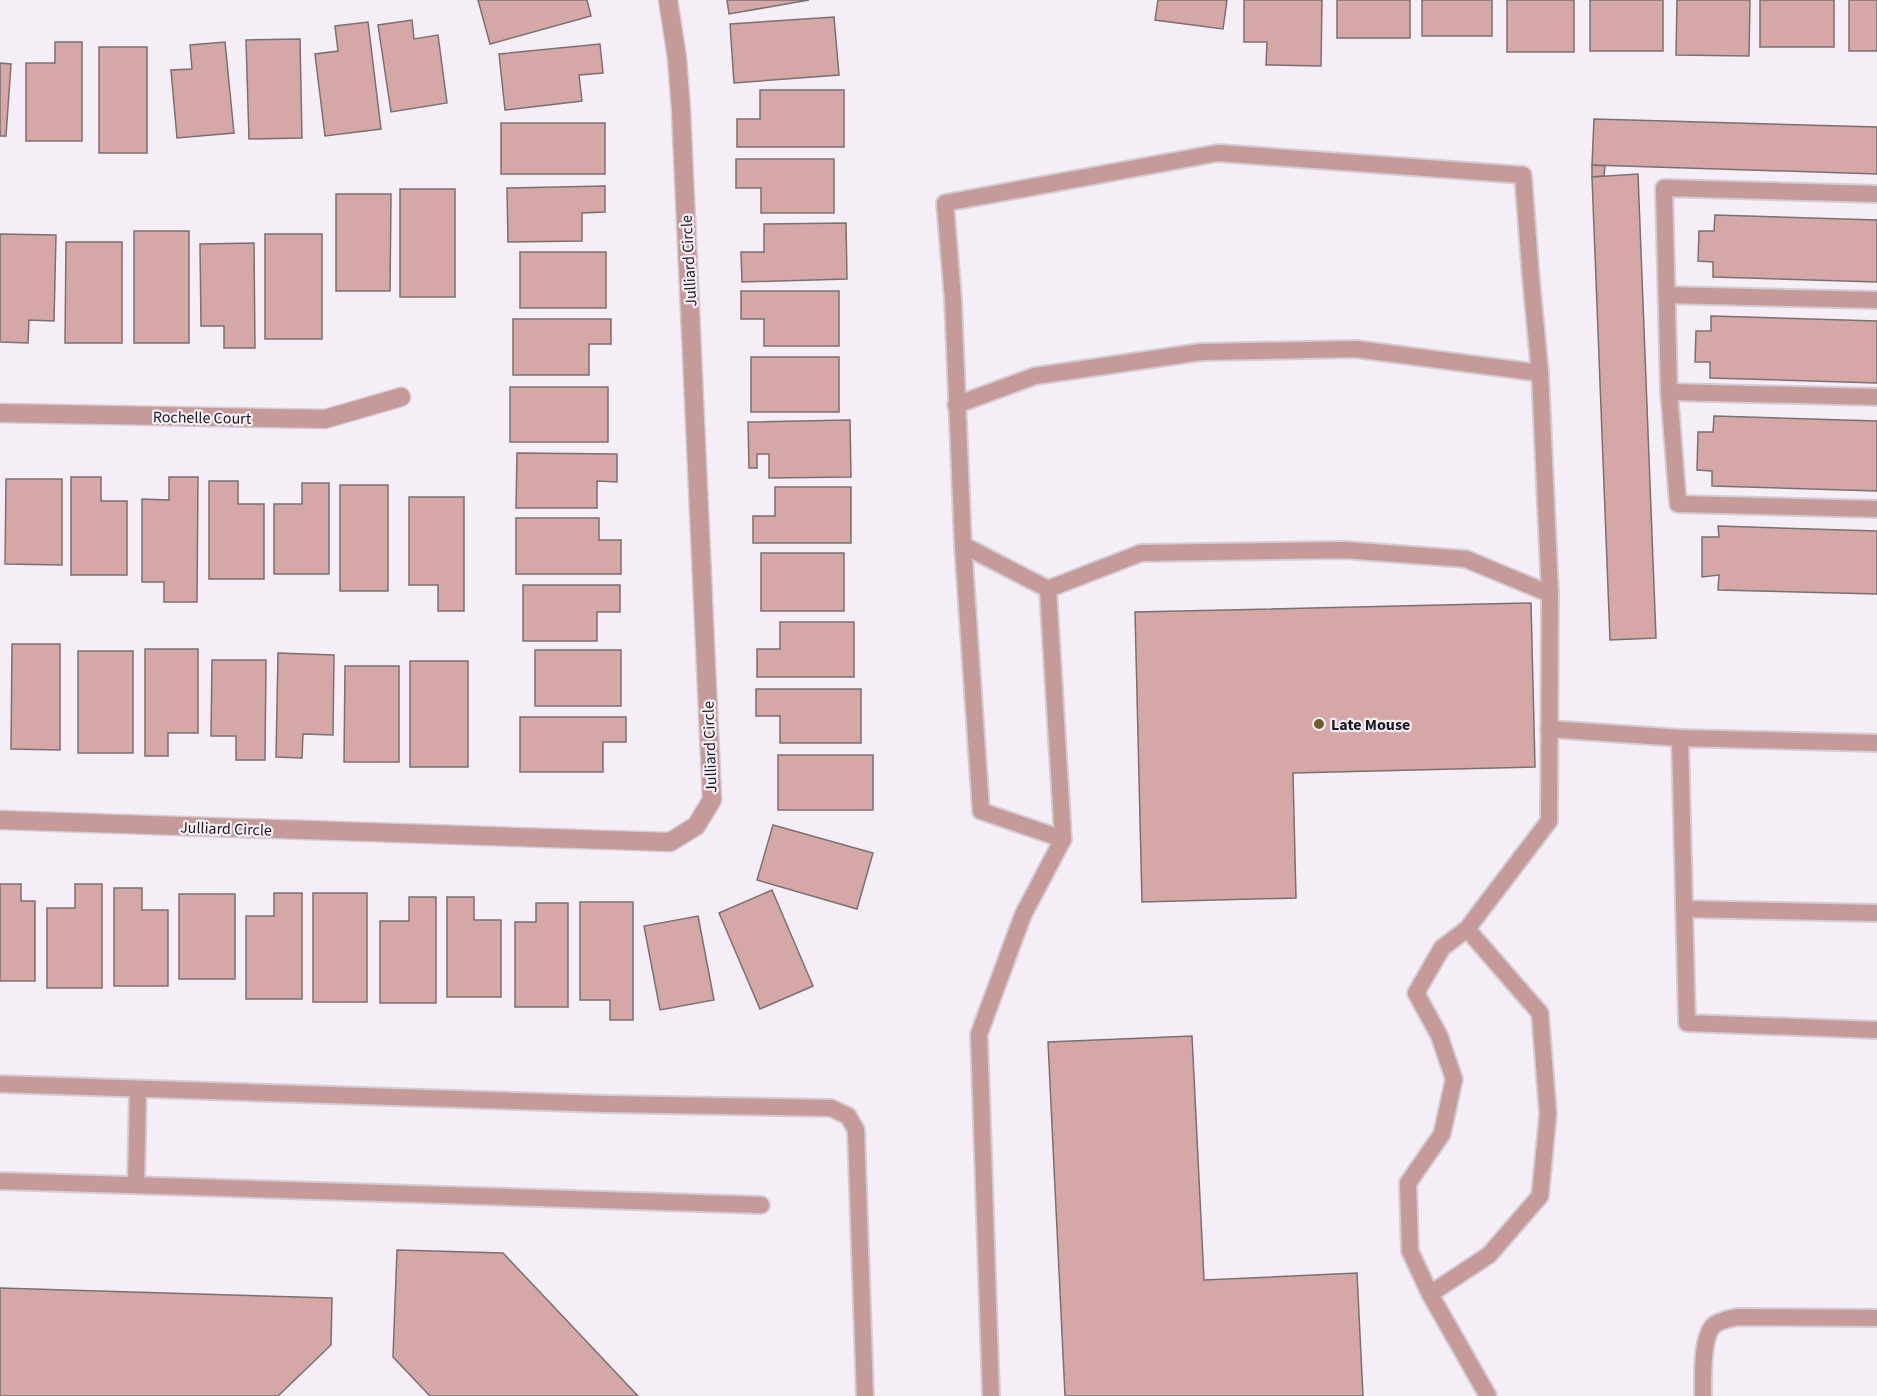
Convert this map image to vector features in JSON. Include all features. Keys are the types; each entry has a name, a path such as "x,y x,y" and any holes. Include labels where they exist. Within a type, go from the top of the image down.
{"street":[{"name":"Julliard Circle","path":"0,820 670,842 696,826 712,800 681,110 677,58 668,0"},
{"name":"Rochelle Court","path":"0,413 325,419 401,397"}],"lane":[{"path":"1062,839 981,811 963,545 953,299 945,203 1218,153 1523,175 1540,373 1550,594 1549,821 1467,929 1442,948 1416,993 1439,1035 1454,1079 1442,1134 1408,1183 1410,1251 1430,1294 1488,1396"},
{"path":"1877,194 1664,188 1669,392 1678,504 1877,509"},
{"path":"1666,295 1877,300"},
{"path":"956,405 1035,376 1201,352 1356,349 1540,373"},
{"path":"1669,392 1877,397"},
{"path":"963,545 1048,589 1141,553 1344,550 1466,559 1550,594"},
{"path":"991,1396 979,1034 1023,915 1062,839 1048,589"},
{"path":"1549,729 1680,738 1877,743"},
{"path":"1680,738 1687,1023 1877,1030"},
{"path":"1684,909 1877,914"},
{"path":"1430,1294 1489,1255 1540,1196 1548,1114 1540,1013 1467,929"},
{"path":"0,1084 606,1104 831,1108 848,1116 856,1130 865,1396"},
{"path":"136,1185 138,1089"},
{"path":"0,1181 761,1205"},
{"path":"1702,1396 1704,1352 1707,1339 1712,1327 1721,1321 1737,1317 1877,1318"}],"building":[{"path":"478,0 587,0 591,16 490,44"},
{"path":"727,0 809,0 729,14"},
{"path":"1158,0 1227,0 1223,29 1155,20"},
{"path":"1244,0 1322,0 1321,66 1266,65 1267,42 1244,42"},
{"path":"1337,0 1410,0 1410,38 1337,38"},
{"path":"1422,0 1492,0 1492,36 1422,36"},
{"path":"1507,0 1574,0 1574,52 1507,52"},
{"path":"1590,0 1663,0 1663,51 1590,51"},
{"path":"1677,0 1750,0 1749,56 1676,55"},
{"path":"1760,0 1834,0 1834,47 1760,47"},
{"path":"1849,0 1877,0 1877,51 1849,51"},
{"path":"834,17 839,75 734,83 730,24"},
{"path":"412,20 414,39 438,35 447,103 391,112 378,25"},
{"path":"368,22 381,129 325,136 315,54 338,51 335,26"},
{"path":"300,39 302,138 249,139 246,40"},
{"path":"55,42 82,42 82,141 26,141 26,63 55,63"},
{"path":"225,42 234,133 177,138 171,70 192,69 190,45"},
{"path":"600,44 603,73 579,75 582,101 505,110 499,54"},
{"path":"99,47 147,47 147,153 99,153"},
{"path":"0,63 11,64 6,136 0,136"},
{"path":"760,90 844,90 844,147 737,147 737,119 760,119"},
{"path":"1594,119 1877,127 1877,174 1592,165"},
{"path":"501,123 605,123 605,174 501,174"},
{"path":"736,159 834,159 834,213 761,213 761,188 736,188"},
{"path":"1592,165 1605,166 1604,176 1592,177"},
{"path":"1638,174 1656,638 1610,640 1592,177"},
{"path":"605,186 605,212 582,213 582,241 508,242 507,188"},
{"path":"400,189 455,189 455,297 400,297"},
{"path":"336,194 391,194 390,291 336,291"},
{"path":"1715,215 1877,220 1877,282 1713,277 1713,262 1698,261 1699,231 1714,231"},
{"path":"846,223 847,279 742,282 741,252 764,252 764,224"},
{"path":"134,231 189,231 189,343 134,343"},
{"path":"0,234 56,235 54,321 29,320 28,343 0,342"},
{"path":"265,234 322,234 322,339 265,339"},
{"path":"66,242 122,242 122,343 65,343"},
{"path":"254,243 255,348 224,348 224,326 201,326 200,244"},
{"path":"520,252 606,252 606,308 520,308"},
{"path":"741,291 839,291 839,346 764,346 764,319 741,319"},
{"path":"1711,316 1877,321 1877,383 1710,378 1710,362 1695,362 1696,331 1711,331"},
{"path":"513,319 611,319 611,344 589,344 589,375 513,375"},
{"path":"751,357 839,357 839,412 751,412"},
{"path":"510,387 608,387 608,442 510,442"},
{"path":"1714,416 1877,421 1877,491 1712,486 1712,471 1697,470 1698,432 1713,432"},
{"path":"850,420 851,477 769,478 769,454 757,454 757,468 749,468 748,422"},
{"path":"517,453 617,454 617,482 597,481 597,508 516,508"},
{"path":"71,477 101,477 101,501 127,501 127,575 71,575"},
{"path":"169,477 198,477 197,602 164,602 164,582 142,582 142,499 169,500"},
{"path":"6,479 62,479 62,565 5,564"},
{"path":"209,481 238,481 238,504 264,504 264,579 209,579"},
{"path":"302,483 329,483 329,574 274,574 274,504 302,504"},
{"path":"340,485 388,485 388,591 340,591"},
{"path":"775,487 851,487 851,543 753,543 753,516 775,516"},
{"path":"409,497 464,497 464,611 438,611 438,585 409,585"},
{"path":"516,518 599,518 599,540 621,540 621,574 516,574"},
{"path":"1718,526 1877,531 1877,594 1718,590 1719,575 1702,577 1702,537 1719,537"},
{"path":"761,553 844,553 844,611 761,611"},
{"path":"523,585 620,585 620,612 597,612 597,641 523,641"},
{"path":"1531,603 1535,767 1293,773 1296,898 1142,902 1135,612"},
{"path":"780,622 854,622 854,677 757,677 757,649 780,649"},
{"path":"12,644 60,644 60,750 11,749"},
{"path":"145,649 198,649 198,733 168,733 168,756 145,756"},
{"path":"535,650 621,650 621,706 535,706"},
{"path":"78,651 133,651 133,753 78,753"},
{"path":"278,653 334,655 333,735 303,734 302,758 276,757"},
{"path":"212,660 266,660 265,760 236,760 236,736 211,736"},
{"path":"410,661 468,661 468,767 410,767"},
{"path":"345,666 399,666 399,762 344,762"},
{"path":"756,689 861,689 861,743 780,743 780,716 756,716"},
{"path":"520,717 626,717 626,742 603,742 603,772 520,772"},
{"path":"778,755 873,755 873,810 778,810"},
{"path":"773,825 873,853 857,909 757,880"},
{"path":"0,884 21,884 21,901 35,901 35,981 0,981"},
{"path":"75,884 102,884 102,988 47,988 47,908 75,908"},
{"path":"114,888 142,888 142,910 168,910 168,986 114,986"},
{"path":"772,890 813,986 760,1009 719,913"},
{"path":"274,893 302,893 302,999 246,999 246,916 274,916"},
{"path":"313,893 367,893 367,1002 313,1002"},
{"path":"179,894 235,894 235,979 179,979"},
{"path":"409,897 436,897 436,1003 380,1003 380,921 409,921"},
{"path":"447,897 474,897 474,920 501,920 501,997 447,997"},
{"path":"580,902 633,902 633,1020 610,1020 610,1000 580,1000"},
{"path":"536,903 568,903 568,1007 515,1007 515,922 536,922"},
{"path":"698,916 714,1000 660,1010 644,926"},
{"path":"1192,1036 1204,1280 1357,1273 1363,1396 1065,1396 1048,1042"},
{"path":"397,1250 503,1253 638,1396 430,1396 393,1357"},
{"path":"0,1288 332,1298 331,1345 278,1396 0,1396"}],"place":[{"name":"Late Mouse","path":"1319,724"}]}
